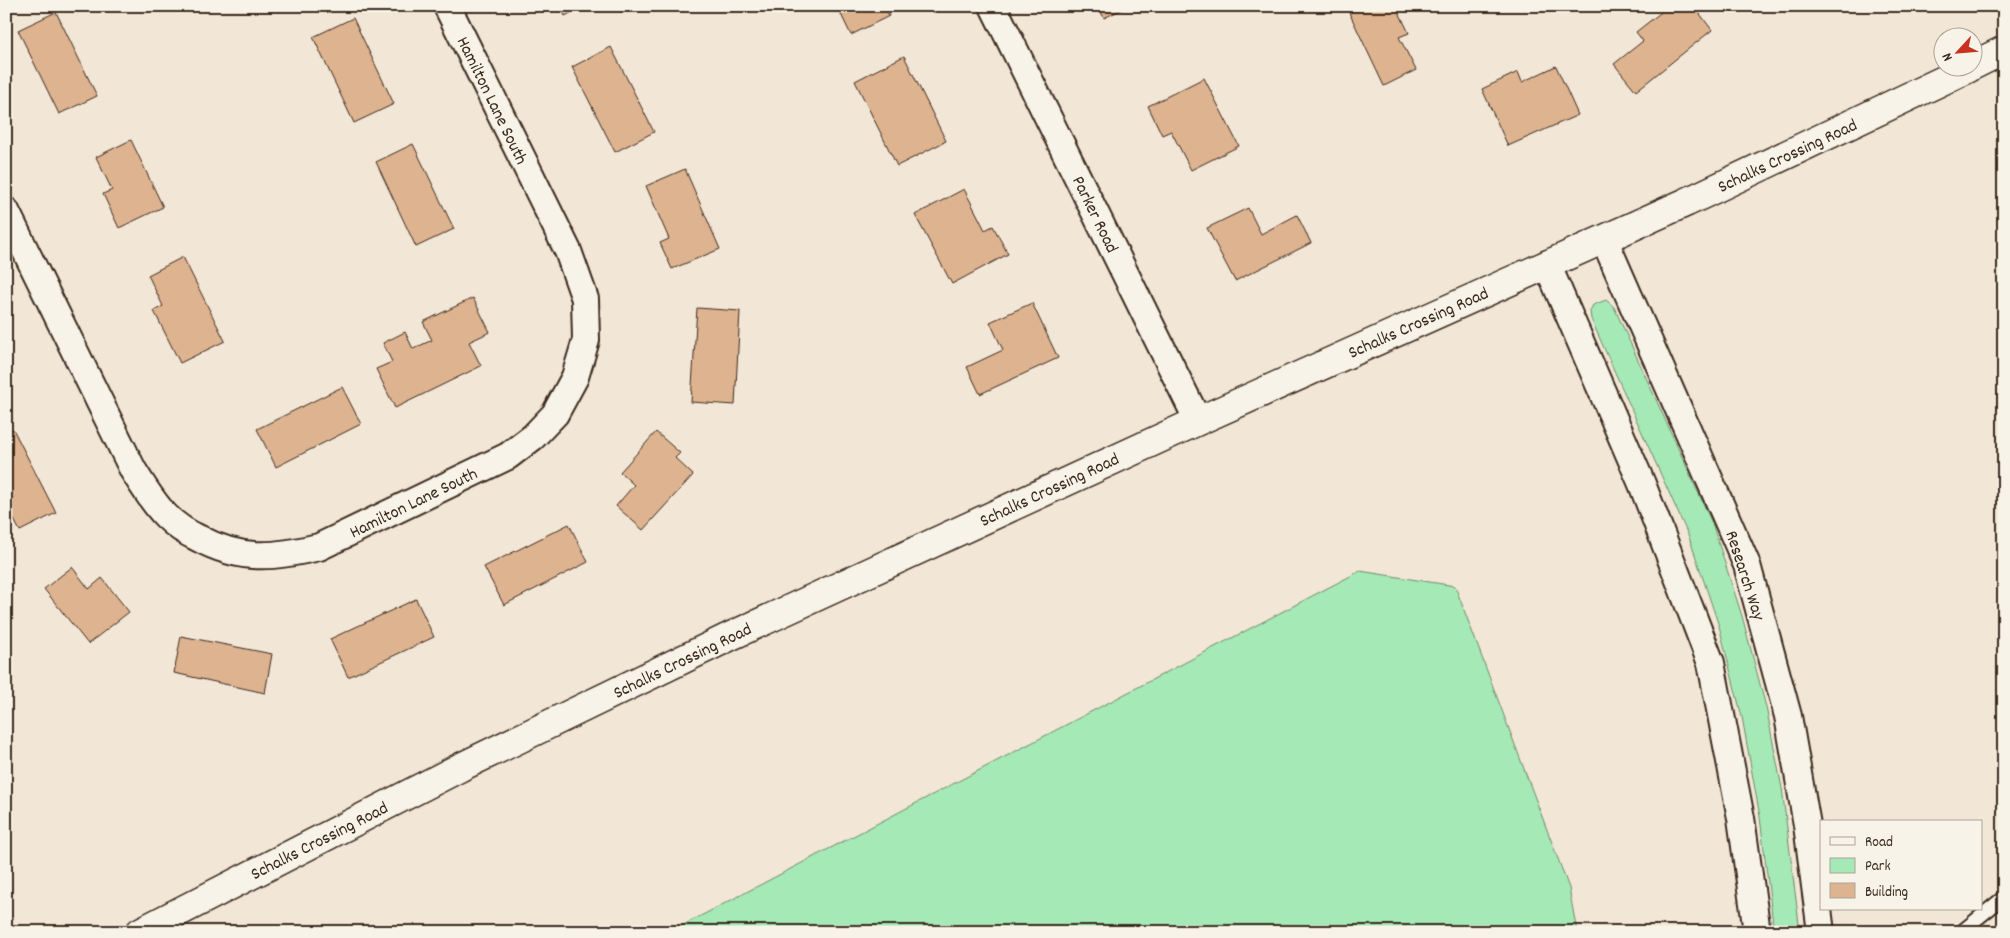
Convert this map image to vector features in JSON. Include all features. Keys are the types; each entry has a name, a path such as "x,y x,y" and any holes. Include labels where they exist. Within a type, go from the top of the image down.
{"street":[{"name":"Hamilton Lane South","path":"6,211 133,470 167,518 190,534 213,546 240,555 269,556 292,554 319,547 508,456 533,437 555,414 575,377 586,340 585,299 568,251 447,6"},
{"name":"Parker Road","path":"994,6 1198,421"},
{"path":"1982,61 2004,50"},
{"name":"Schalks Crossing Road","path":"140,932 461,767 731,636 1198,421 1687,202 1947,78"},
{"name":"Research Way","path":"1604,239 1747,566 1788,716 1807,825 1821,932"},
{"path":"1547,264 1642,484 1711,663 1742,818 1756,932"}],"lane":[{"path":"1961,932 2004,897"}],"green space":[{"path":"1606,300 1614,307 1712,523 1742,616 1766,707 1782,788 1800,932 1774,932 1760,817 1742,717 1719,626 1689,537 1591,319 1590,311 1593,305"},
{"path":"1360,571 1455,586 1569,888 1577,932 670,932"}],"building":[{"path":"560,6 584,6 565,16"},
{"path":"837,6 884,6 889,16 851,35"},
{"path":"1098,6 1129,6 1104,18"},
{"path":"1346,6 1396,6 1409,33 1399,37 1416,70 1384,86"},
{"path":"1669,6 1694,6 1712,30 1636,91 1614,64 1643,41 1636,32"},
{"path":"56,12 97,96 59,114 18,30"},
{"path":"353,18 394,104 354,123 313,37"},
{"path":"611,47 654,132 615,152 572,67"},
{"path":"904,56 946,141 897,166 855,81"},
{"path":"1556,66 1578,115 1508,146 1482,89 1518,72 1522,82"},
{"path":"1204,78 1239,146 1191,170 1171,131 1162,135 1148,106"},
{"path":"131,140 163,207 119,228 103,194 112,190 96,157"},
{"path":"413,144 454,229 416,247 376,162"},
{"path":"685,169 720,249 672,269 660,243 669,239 646,186"},
{"path":"964,189 985,230 993,226 1008,254 952,284 915,215"},
{"path":"1248,208 1261,234 1297,215 1311,243 1235,281 1207,228"},
{"path":"183,257 225,341 180,363 154,311 163,306 148,275"},
{"path":"473,298 490,332 469,342 481,366 395,408 376,369 392,362 383,343 405,332 413,349 432,340 423,322"},
{"path":"1032,303 1058,358 980,394 967,367 1003,350 990,322"},
{"path":"697,308 740,311 735,405 691,402"},
{"path":"342,387 361,424 276,467 257,429"},
{"path":"13,429 56,513 20,531 6,505 6,433"},
{"path":"656,432 680,453 675,458 693,475 643,530 616,506 634,485 620,472"},
{"path":"569,524 588,562 504,605 484,567"},
{"path":"72,567 89,589 102,578 129,612 88,644 44,589"},
{"path":"416,599 434,637 348,677 330,639"},
{"path":"181,636 272,654 265,693 174,673"}]}
